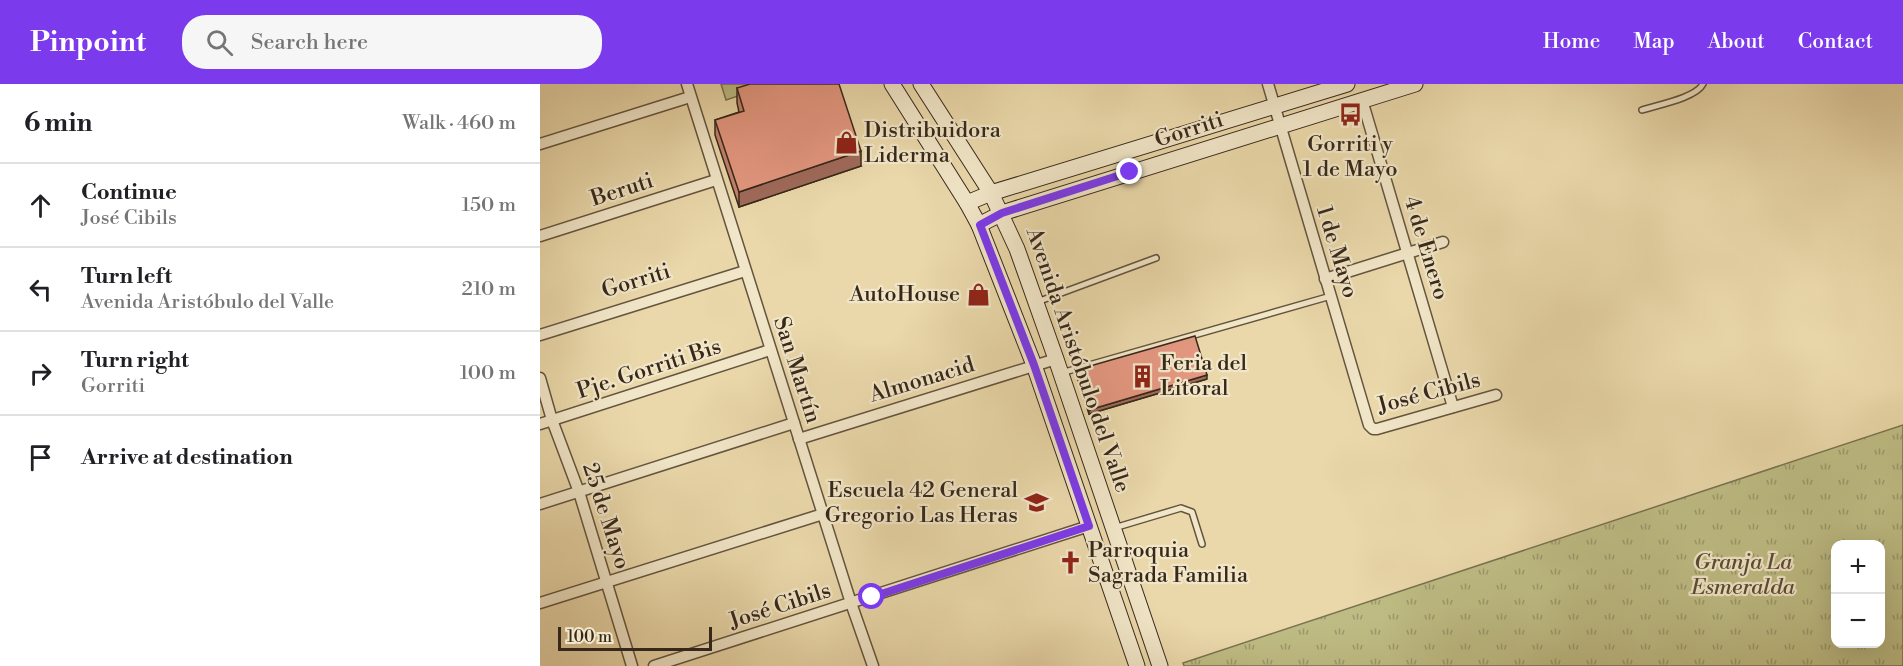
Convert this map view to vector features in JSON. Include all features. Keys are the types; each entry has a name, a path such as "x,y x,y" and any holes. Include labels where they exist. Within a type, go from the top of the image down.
{"main road":[{"name":"Avenida Aristóbulo del Valle","path":"891,84 980,225 1034,365 1137,666"},
{"name":"Avenida Aristóbulo del Valle","path":"921,84 991,193 1017,249 1160,666"},
{"name":"Gorriti","path":"968,203 991,193 1346,84"},
{"name":"Gorriti","path":"980,225 1002,213 1415,84"}],"street":[{"name":"San Martín","path":"687,84 798,439 873,666"},
{"name":"1 de Mayo","path":"1268,84 1369,425 1373,429"},
{"path":"540,144 690,97"},
{"name":"4 de Enero","path":"1362,100 1453,406"},
{"name":"Beruti","path":"540,236 716,180"},
{"path":"1325,279 1443,242"},
{"name":"Gorriti","path":"540,335 745,271"},
{"name":"Pje. Gorriti Bis","path":"540,424 770,350"},
{"name":"Almonacid","path":"798,439 1034,365 1058,366"},
{"name":"25 de Mayo","path":"540,378 552,420 579,492 632,666"},
{"name":"José Cibils","path":"1373,429 1496,395"},
{"path":"540,504 794,423"},
{"path":"540,603 823,514"},
{"name":"José Cibils","path":"654,666 1089,526"}],"lane":[{"path":"1642,110 1689,95 1699,90 1703,84"},
{"path":"1036,302 1156,258"},
{"path":"1058,366 1331,296"},
{"path":"1112,528 1181,508 1188,509 1192,512 1202,544"}],"green space":[{"path":"721,84 774,84 726,100"},
{"name":"Granja La Esmeralda","path":"1903,425 1903,666 1184,666 1183,663"}],"building":[{"path":"750,84 839,84 861,151 739,192 715,120 744,111 737,88"},
{"name":"Feria del Litoral","path":"1195,336 1207,375 1089,410 1076,370"}],"place":[{"name":"Gorriti y 1 de Mayo","path":"1350,115"},
{"name":"Distribuidora Liderma","path":"846,143"},
{"name":"AutoHouse","path":"978,294"},
{"name":"Feria del Litoral","path":"1142,376"},
{"name":"Escuela 42 General Gregorio Las Heras","path":"1036,503"},
{"name":"Parroquia Sagrada Familia","path":"1070,563"}],"route":[{"path":"872,597 1089,526 1034,365 980,225 1002,213 1130,172"}]}
